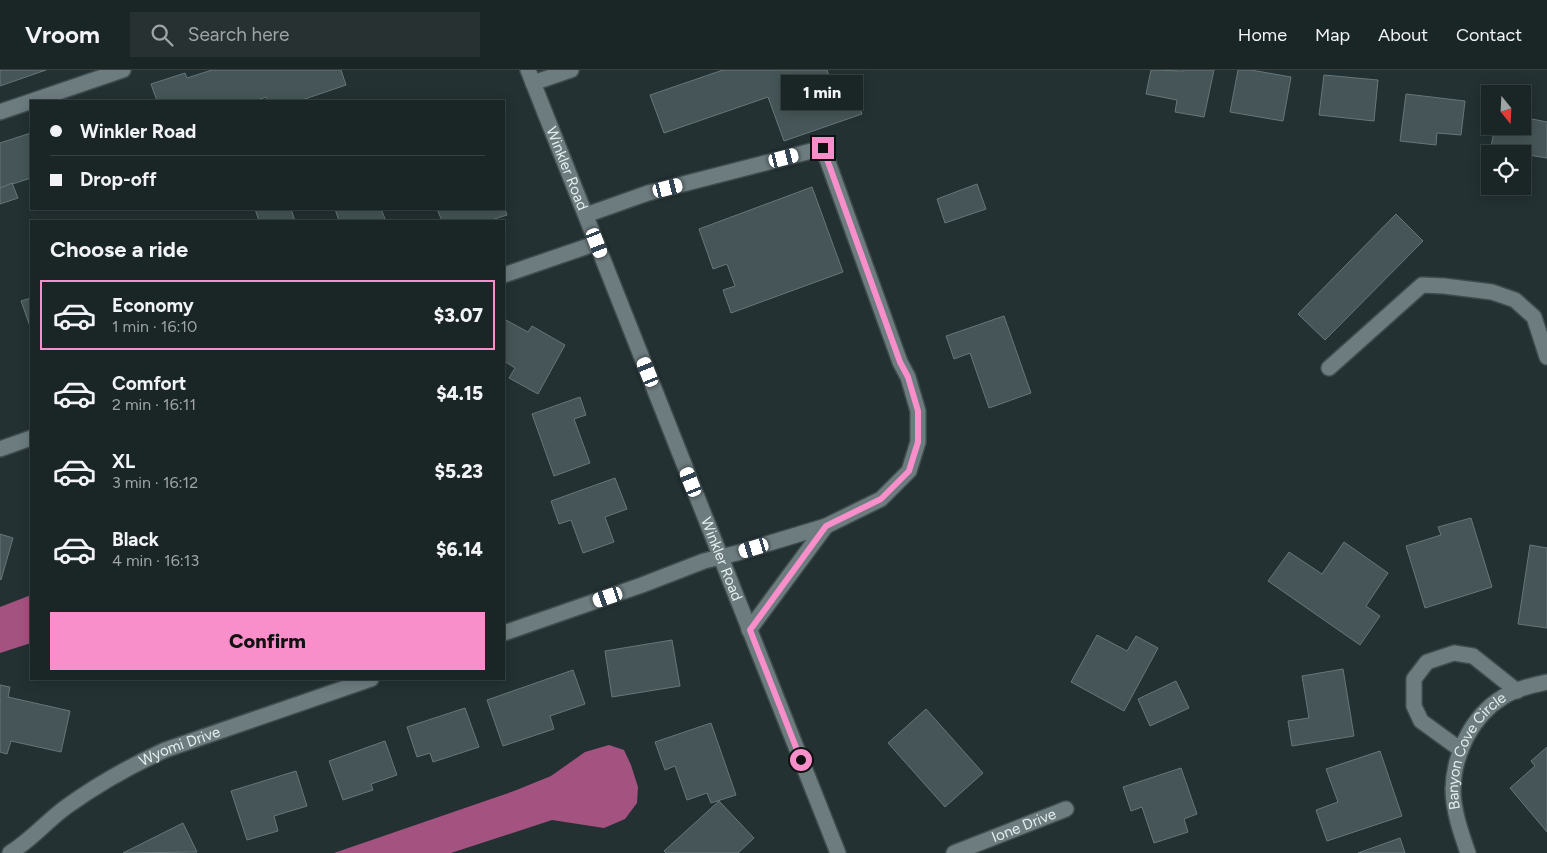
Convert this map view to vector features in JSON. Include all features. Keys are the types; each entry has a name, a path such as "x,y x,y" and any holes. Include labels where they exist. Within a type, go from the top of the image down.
{"street":[{"path":"531,76 571,70"},
{"path":"34,100 117,71"},
{"name":"Winkler Road","path":"531,76 838,853"},
{"path":"0,112 30,101"},
{"path":"505,633 720,556 737,553 826,526 881,499 909,471 918,442 918,411 908,377 900,362 823,148 648,193 586,216"},
{"path":"505,275 597,243"},
{"path":"1329,368 1422,285 1492,292 1515,300 1534,317 1547,357"},
{"path":"0,449 30,438"},
{"path":"750,630 826,526"},
{"path":"1461,750 1421,721 1414,706 1414,679 1427,662 1454,653 1473,656 1517,691"},
{"name":"Wyomi Drive","path":"10,853 65,808 113,775 136,763 166,750 368,680"},
{"name":"Banyon Cove Circle","path":"1468,853 1457,816 1454,789 1457,762 1467,736 1483,713 1503,697 1529,686 1547,682"},
{"name":"Ione Drive","path":"954,853 1066,809"}],"shaded area":[{"path":"30,595 30,643 0,653 0,607"},
{"path":"609,745 624,750 638,787 637,803 625,819 604,828 552,820 451,853 334,853 514,791 551,776 585,752"}],"building":[{"path":"0,70 46,70 0,86"},
{"path":"212,70 341,70 346,85 302,100 268,100 266,97 257,100 157,100 151,84 185,73 187,78"},
{"path":"723,70 827,70 836,96 853,90 862,114 784,141 768,97 664,133 650,95"},
{"path":"1151,70 1214,70 1204,117 1175,112 1177,100 1146,94"},
{"path":"1238,70 1251,70 1291,77 1283,121 1230,112"},
{"path":"1324,75 1378,80 1374,121 1319,115"},
{"path":"1406,94 1465,101 1461,135 1437,133 1436,145 1400,141"},
{"path":"1531,119 1547,122 1547,158 1531,155 1531,145 1491,145 1493,135 1531,135"},
{"path":"30,133 30,178 0,188 0,143"},
{"path":"12,183 18,198 0,204 0,188"},
{"path":"977,184 986,209 945,223 937,199"},
{"path":"812,187 843,272 731,313 723,290 735,286 727,264 713,269 699,229"},
{"path":"255,210 291,210 295,220 259,220"},
{"path":"335,210 381,210 386,220 339,220"},
{"path":"437,210 505,210 507,215 491,220 442,220"},
{"path":"1396,214 1423,241 1325,340 1298,314"},
{"path":"30,298 30,326 21,301"},
{"path":"1004,316 1031,393 989,408 970,353 954,359 946,336"},
{"path":"505,320 528,332 532,326 565,345 538,394 509,378 515,368 505,362"},
{"path":"580,397 586,415 574,419 590,463 554,476 532,414"},
{"path":"615,478 627,509 605,517 614,542 583,553 571,520 559,524 551,501"},
{"path":"1471,518 1492,587 1425,608 1406,546 1441,535 1438,527"},
{"path":"0,534 13,538 1,580 0,579"},
{"path":"1344,542 1388,573 1366,606 1380,616 1360,645 1268,581 1289,552 1322,574"},
{"path":"1530,545 1547,548 1547,628 1518,624"},
{"path":"1097,635 1127,651 1136,636 1158,648 1124,711 1071,682"},
{"path":"672,640 680,686 612,697 605,651"},
{"path":"1343,669 1354,736 1292,746 1288,721 1309,718 1302,676"},
{"path":"573,670 585,704 550,716 554,729 503,746 487,700"},
{"path":"1176,681 1189,708 1150,726 1138,699"},
{"path":"0,685 10,687 8,697 70,711 61,752 11,741 7,754 0,752"},
{"path":"465,708 479,747 433,762 430,753 417,757 407,727"},
{"path":"926,709 983,773 945,807 888,743"},
{"path":"711,723 736,795 711,803 707,793 687,800 675,766 665,770 655,742"},
{"path":"385,741 397,775 371,784 373,790 343,800 329,761"},
{"path":"1547,747 1547,832 1510,788 1535,766 1531,761"},
{"path":"1380,751 1402,816 1327,841 1316,810 1338,802 1326,769"},
{"path":"1181,768 1197,814 1184,819 1188,832 1154,843 1142,807 1131,811 1123,787"},
{"path":"296,771 307,806 274,816 278,831 247,840 231,791"},
{"path":"719,801 754,838 738,853 666,853 664,851"},
{"path":"183,823 197,852 123,853"},
{"path":"1400,838 1405,853 1358,853"}],"route":[{"path":"801,760 750,630 826,526 881,499 909,471 918,442 918,411 908,377 900,362 823,148"}]}
